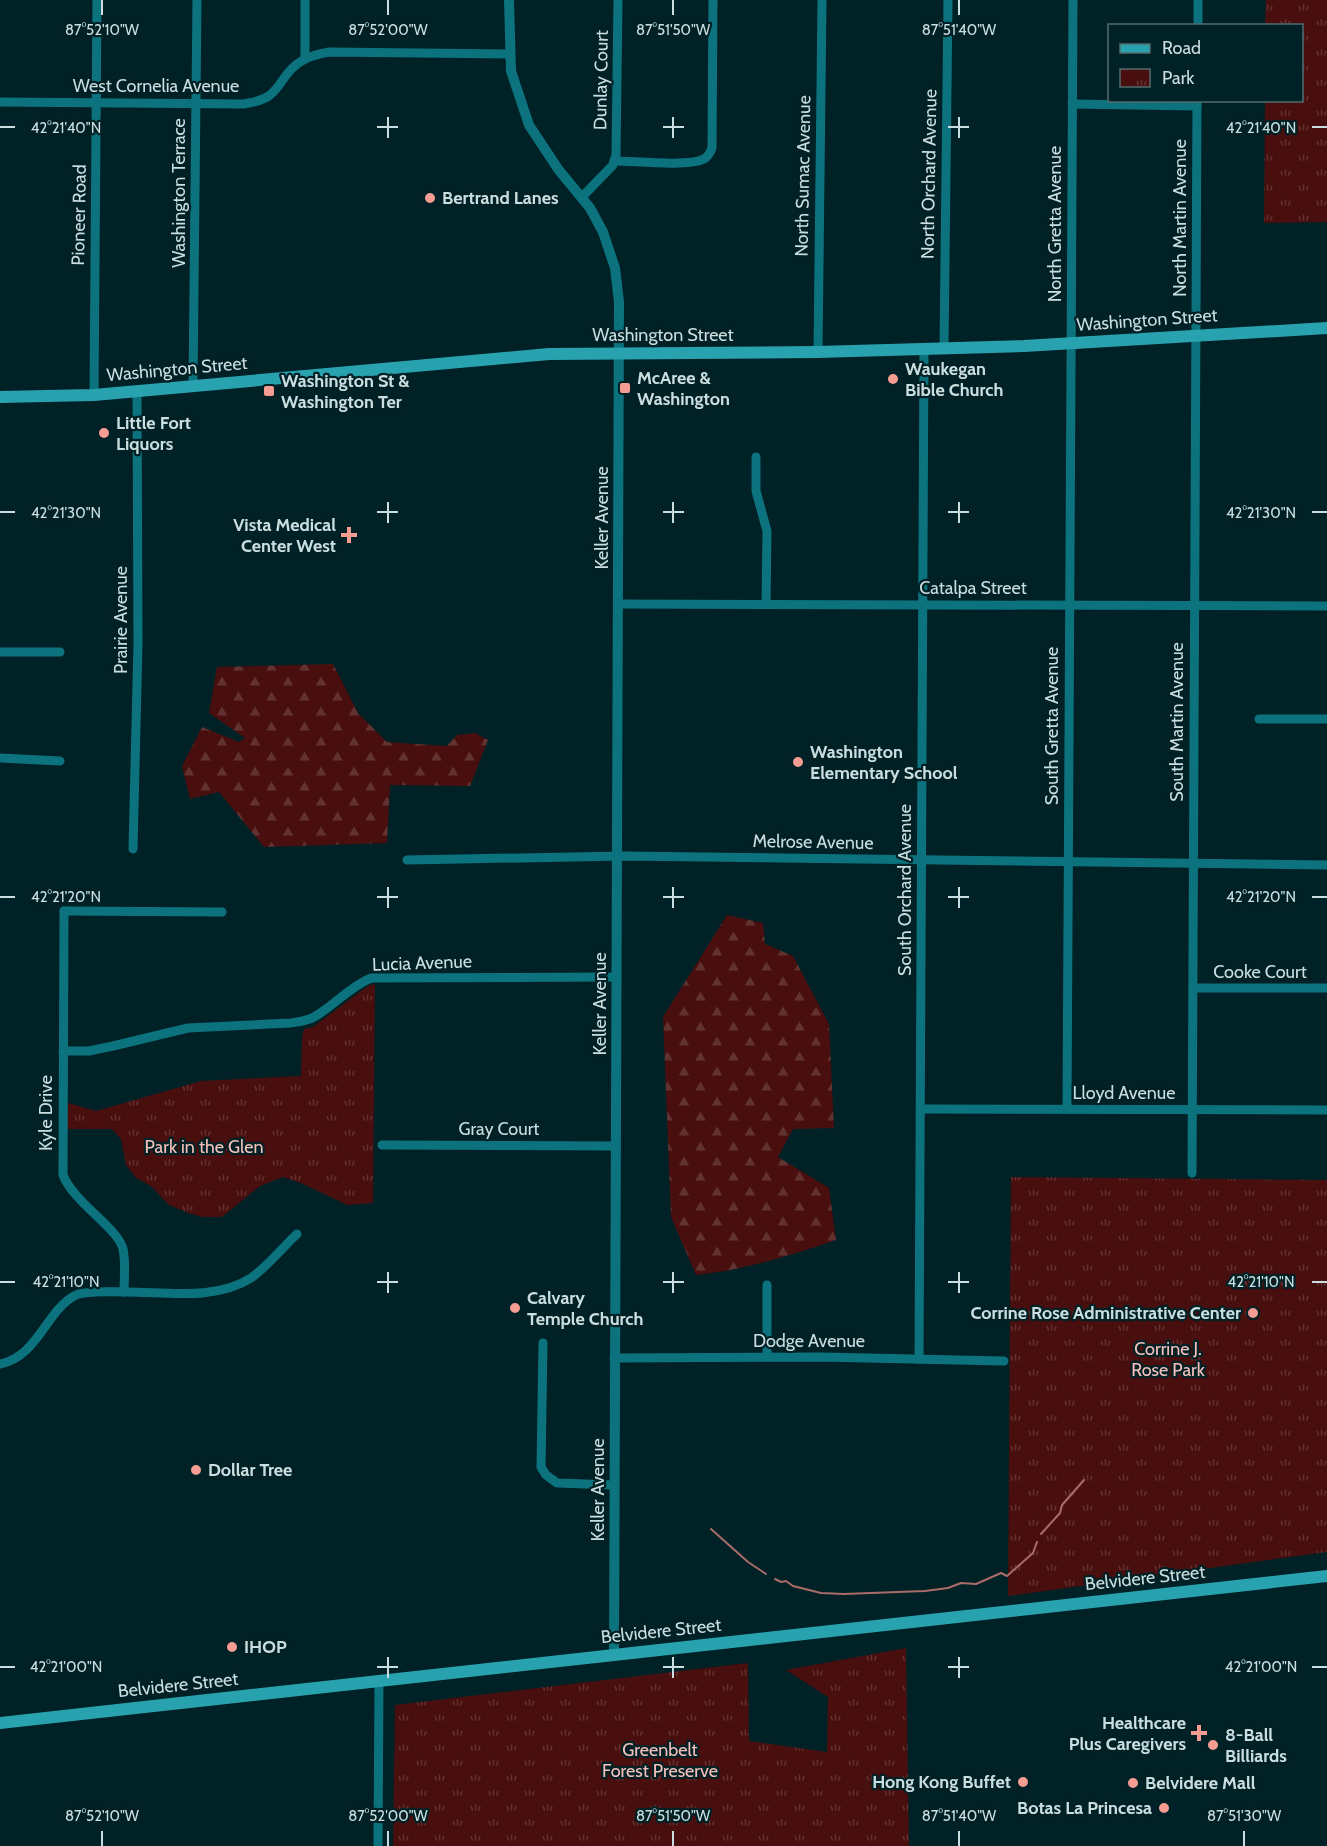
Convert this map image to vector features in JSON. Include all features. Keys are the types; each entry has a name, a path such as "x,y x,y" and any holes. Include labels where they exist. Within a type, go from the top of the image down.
{"main road":[{"name":"Washington Street","path":"0,397 94,395 549,354 944,349 1327,328"},
{"name":"Belvidere Street","path":"0,1723 1327,1576"}],"street":[{"name":"Pioneer Road","path":"94,395 97,0"},
{"name":"Washington Terrace","path":"193,386 197,0"},
{"path":"305,0 305,59"},
{"name":"Keller Avenue","path":"509,0 511,71 529,125 558,169 582,197 603,232 611,253 618,291 614,1654"},
{"name":"Dunlay Court","path":"614,161 616,155 618,0"},
{"path":"582,197 613,165 614,161 685,162 702,160 709,155 712,148 713,0"},
{"name":"North Sumac Avenue","path":"818,352 822,0"},
{"name":"North Orchard Avenue","path":"944,349 948,0"},
{"name":"North Gretta Avenue","path":"1071,343 1072,0"},
{"path":"1198,0 1198,24"},
{"name":"West Cornelia Avenue","path":"0,102 244,104 270,95 289,71 305,59 329,52 510,54"},
{"path":"1072,104 1197,103"},
{"name":"North Martin Avenue","path":"1195,335 1197,103"},
{"name":"South Martin Avenue","path":"1192,1173 1195,335"},
{"name":"South Gretta Avenue","path":"1067,1109 1071,343"},
{"name":"South Orchard Avenue","path":"919,1359 924,349"},
{"name":"Prairie Avenue","path":"133,849 138,643 137,391"},
{"path":"756,457 756,490 767,531 766,604"},
{"name":"Catalpa Street","path":"618,604 1327,606"},
{"path":"0,652 60,652"},
{"path":"1259,719 1327,719"},
{"path":"0,758 60,761"},
{"name":"Melrose Avenue","path":"407,860 617,856 1327,865"},
{"name":"Kyle Drive","path":"124,1292 123,1247 75,1195 63,1175 60,909 222,912"},
{"name":"Lucia Avenue","path":"63,1051 89,1051 188,1028 304,1021 314,1017 353,987 371,978 616,977"},
{"name":"Cooke Court","path":"1193,988 1327,988"},
{"name":"Lloyd Avenue","path":"922,1109 1327,1110"},
{"name":"Gray Court","path":"382,1144 615,1146"},
{"path":"0,1364 17,1357 33,1344 45,1326 75,1296 82,1293 124,1292 201,1293 233,1287 258,1273 297,1234"},
{"path":"767,1285 767,1357"},
{"path":"543,1342 542,1467 546,1475 558,1482 614,1485"},
{"name":"Dodge Avenue","path":"614,1358 1004,1360"},
{"path":"378,1846 379,1681"}],"green space":[{"path":"1266,0 1327,0 1327,222 1264,223 1265,102 1303,102 1303,24 1265,24"},
{"path":"333,664 358,713 387,742 447,746 457,735 475,733 488,740 470,786 390,785 387,843 264,847 219,792 190,799 182,766 202,727 239,742 245,738 209,713 217,667"},
{"path":"727,915 763,923 765,944 793,956 829,1024 834,1128 793,1129 778,1157 829,1188 836,1240 767,1262 696,1275 671,1217 663,1017"},
{"name":"Park in the Glen","path":"375,984 373,1203 347,1205 283,1177 260,1186 222,1217 202,1217 169,1205 151,1186 136,1178 126,1165 121,1139 112,1129 65,1129 65,1102 96,1111 201,1081 301,1076 304,1029 313,1027 368,986"},
{"name":"Corrine J. Rose Park","path":"1011,1177 1327,1180 1327,1552 1008,1596"},
{"name":"Greenbelt Forest Preserve","path":"906,1648 909,1846 393,1846 395,1705 748,1663 749,1741 827,1752 828,1697 786,1670"}],"waterway":[{"path":"1041,1534 1084,1480"},
{"path":"711,1529 748,1562 766,1574"},
{"path":"775,1579 821,1593 925,1591 948,1588 961,1583 976,1584 1001,1573 1007,1576 1033,1553 1037,1542"}],"place":[{"name":"Bertrand Lanes","path":"430,198"},
{"name":"Waukegan Bible Church","path":"893,379"},
{"name":"McAree & Washington","path":"625,388"},
{"name":"Washington St & Washington Ter","path":"269,391"},
{"name":"Little Fort Liquors","path":"104,433"},
{"name":"Vista Medical Center West","path":"349,535"},
{"name":"Washington Elementary School","path":"798,762"},
{"name":"Calvary Temple Church","path":"515,1308"},
{"name":"Corrine Rose Administrative Center","path":"1253,1313"},
{"name":"Dollar Tree","path":"196,1470"},
{"name":"IHOP","path":"232,1647"},
{"name":"Healthcare Plus Caregivers","path":"1199,1733"},
{"name":"8-Ball Billiards","path":"1213,1745"},
{"name":"Hong Kong Buffet","path":"1023,1782"},
{"name":"Belvidere Mall","path":"1133,1783"},
{"name":"Botas La Princesa","path":"1164,1808"}]}
